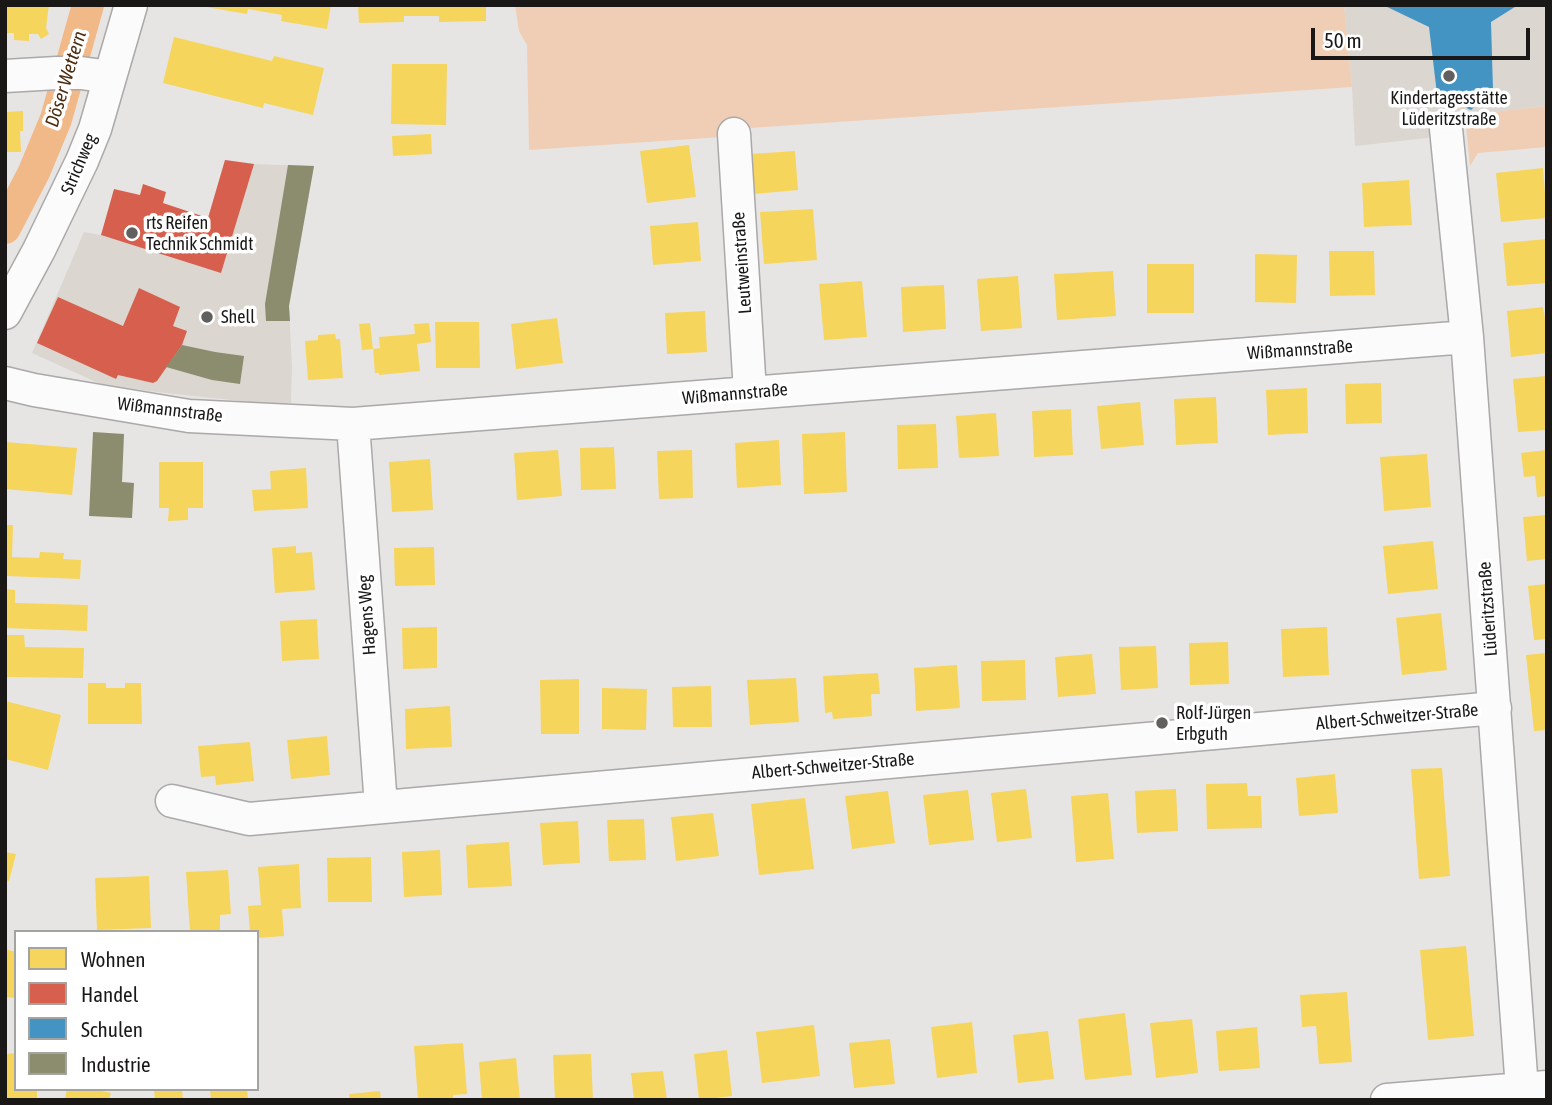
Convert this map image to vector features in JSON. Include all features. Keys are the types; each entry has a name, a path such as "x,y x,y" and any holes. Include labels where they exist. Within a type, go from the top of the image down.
{"street":[{"name":"Strichweg","path":"5,313 74,180 95,129 83,74 131,5"},
{"path":"5,76 83,74"},
{"name":"Lüderitzstraße","path":"1446,129 1467,337 1495,708 1535,1088"},
{"name":"Leutweinstraße","path":"734,134 750,392"},
{"name":"Wißmannstraße","path":"5,383 189,416 353,424 1467,337"},
{"name":"Hagens Weg","path":"353,424 381,806"},
{"name":"Albert-Schweitzer-Straße","path":"172,801 249,819 1495,708"},
{"path":"1387,1100 1535,1088"}],"shaded area":[{"path":"515,5 1344,5 1352,87 750,128 721,137 529,150 527,45 519,31"},
{"name":"Kindertagesstätte Lüderitzstraße","path":"1344,5 1547,5 1547,106 1434,121 1428,138 1355,146"},
{"path":"1547,106 1547,147 1478,153 1470,166 1465,115"},
{"path":"225,160 314,166 289,306 291,403 259,403 98,383 32,353 84,232 164,254 208,218"}],"building: Wohnen":[{"path":"5,5 49,5 46,28 49,34 41,39 38,34 29,34 29,41 14,40 14,33 5,33"},
{"path":"331,5 327,29 281,21 282,15 248,9 247,14 206,7"},
{"path":"358,5 486,5 486,21 439,22 439,16 404,16 404,22 359,23"},
{"path":"174,37 272,61 274,56 324,68 313,115 264,103 263,108 163,83"},
{"path":"392,64 447,64 446,125 391,124"},
{"path":"23,111 21,152 5,152 5,112"},
{"path":"431,134 432,154 393,156 392,136"},
{"path":"689,145 696,197 647,203 640,151"},
{"path":"795,151 798,190 754,194 751,154"},
{"path":"1543,168 1547,218 1501,222 1496,173"},
{"path":"1409,180 1412,225 1364,227 1362,183"},
{"path":"813,209 817,260 764,264 760,212"},
{"path":"698,222 701,261 653,265 650,226"},
{"path":"1547,239 1547,283 1507,286 1503,243"},
{"path":"1329,251 1374,251 1375,295 1330,296"},
{"path":"1255,254 1297,255 1296,303 1255,302"},
{"path":"1147,264 1194,264 1194,313 1147,313"},
{"path":"1113,271 1116,316 1057,320 1054,274"},
{"path":"1018,276 1022,328 981,331 977,279"},
{"path":"862,281 867,337 824,340 819,284"},
{"path":"944,285 946,329 903,332 901,287"},
{"path":"1543,307 1547,353 1511,357 1507,311"},
{"path":"705,311 707,352 667,354 665,313"},
{"path":"557,318 563,363 516,369 511,324"},
{"path":"435,322 479,322 480,368 436,368"},
{"path":"370,323 373,349 362,350 359,324"},
{"path":"429,323 431,342 417,344 420,371 379,375 375,373 373,349 380,348 379,337 415,334 414,324"},
{"path":"335,334 336,339 340,339 343,378 308,380 305,341 318,340 318,335"},
{"path":"1547,376 1547,430 1518,432 1513,379"},
{"path":"1381,383 1382,423 1346,424 1345,384"},
{"path":"1307,388 1308,433 1268,435 1266,390"},
{"path":"1216,397 1218,443 1176,445 1174,399"},
{"path":"1140,402 1144,445 1101,449 1097,406"},
{"path":"1071,409 1073,455 1034,457 1032,411"},
{"path":"996,413 999,456 959,458 956,416"},
{"path":"936,424 938,468 898,469 897,425"},
{"path":"845,432 847,492 804,494 802,434"},
{"path":"779,440 781,485 737,488 735,443"},
{"path":"5,442 77,448 72,495 5,489"},
{"path":"614,447 616,489 581,490 580,448"},
{"path":"558,450 562,496 517,500 514,453"},
{"path":"692,450 693,498 659,499 657,451"},
{"path":"1547,450 1547,496 1537,497 1535,476 1524,477 1521,453"},
{"path":"1427,454 1431,507 1384,511 1380,457"},
{"path":"430,459 433,510 392,512 389,462"},
{"path":"159,462 203,462 203,508 188,508 188,520 168,521 169,508 159,508"},
{"path":"306,468 308,508 254,511 252,490 271,489 270,471"},
{"path":"1547,515 1547,559 1527,561 1523,517"},
{"path":"5,525 13,525 12,557 39,558 40,552 64,553 63,559 81,560 80,579 7,576"},
{"path":"1433,541 1438,589 1388,594 1383,546"},
{"path":"296,546 296,553 312,552 315,590 275,593 272,548"},
{"path":"434,547 435,585 395,586 394,548"},
{"path":"1547,584 1547,639 1534,640 1528,586"},
{"path":"5,589 15,590 15,603 88,605 87,631 5,628"},
{"path":"1441,613 1447,670 1402,675 1396,618"},
{"path":"317,619 319,659 282,661 280,621"},
{"path":"437,627 437,668 403,669 402,628"},
{"path":"1327,627 1329,675 1283,677 1281,629"},
{"path":"5,635 24,635 25,647 84,648 83,678 5,677"},
{"path":"1228,642 1229,684 1190,685 1189,643"},
{"path":"1156,646 1158,688 1121,690 1119,647"},
{"path":"1547,653 1547,730 1534,731 1526,655"},
{"path":"1092,654 1096,694 1058,697 1055,657"},
{"path":"1025,660 1026,700 982,701 981,661"},
{"path":"957,665 960,708 916,711 914,668"},
{"path":"878,673 880,694 871,694 872,716 833,719 832,712 825,713 823,676"},
{"path":"796,678 799,722 750,725 747,680"},
{"path":"579,679 579,734 541,734 540,680"},
{"path":"88,683 106,683 106,688 125,688 125,683 141,683 142,724 88,724"},
{"path":"711,686 712,727 673,727 672,687"},
{"path":"602,688 647,689 646,730 602,729"},
{"path":"5,701 61,715 48,770 5,759"},
{"path":"450,706 452,747 406,749 405,709"},
{"path":"327,736 330,775 291,779 287,740"},
{"path":"250,742 254,781 216,785 215,776 201,777 198,746"},
{"path":"1442,768 1450,876 1419,879 1411,769"},
{"path":"1335,774 1338,813 1299,816 1296,778"},
{"path":"1247,783 1248,796 1261,796 1262,828 1207,829 1206,784"},
{"path":"1026,789 1032,838 997,842 991,793"},
{"path":"1176,789 1178,831 1137,833 1135,791"},
{"path":"968,790 974,840 929,845 923,795"},
{"path":"888,791 895,843 852,849 845,796"},
{"path":"1108,793 1114,859 1076,862 1071,796"},
{"path":"805,798 814,869 759,875 751,804"},
{"path":"713,813 719,856 676,861 671,817"},
{"path":"644,819 646,860 609,861 607,820"},
{"path":"578,821 580,863 543,865 540,823"},
{"path":"509,842 512,886 468,888 466,845"},
{"path":"440,850 442,895 404,897 402,852"},
{"path":"5,852 16,854 9,881 5,880"},
{"path":"371,857 372,902 328,902 327,858"},
{"path":"299,864 301,908 282,909 284,936 259,938 259,930 250,930 248,906 261,905 258,867"},
{"path":"228,870 231,914 220,915 220,930 190,930 186,872"},
{"path":"149,876 151,928 97,930 95,878"},
{"path":"1466,946 1474,1036 1428,1040 1420,950"},
{"path":"5,949 14,951 14,998 5,997"},
{"path":"1347,992 1352,1062 1319,1064 1316,1026 1302,1027 1300,995"},
{"path":"1125,1013 1132,1075 1085,1080 1078,1019"},
{"path":"1192,1019 1198,1073 1156,1078 1150,1023"},
{"path":"972,1022 977,1073 937,1078 931,1027"},
{"path":"814,1025 820,1076 762,1083 756,1032"},
{"path":"1257,1027 1260,1068 1219,1071 1216,1031"},
{"path":"1048,1031 1054,1079 1018,1083 1013,1035"},
{"path":"890,1039 895,1084 854,1088 849,1043"},
{"path":"463,1043 467,1094 453,1095 453,1100 418,1100 414,1046"},
{"path":"727,1050 732,1096 699,1100 694,1054"},
{"path":"14,1053 14,1091 37,1091 37,1100 5,1100 5,1054"},
{"path":"591,1054 593,1100 555,1100 553,1055"},
{"path":"516,1058 520,1100 482,1100 479,1062"},
{"path":"663,1071 667,1100 634,1100 631,1073"},
{"path":"67,1091 111,1093 109,1100 65,1100"},
{"path":"154,1091 182,1091 183,1100 155,1100"},
{"path":"210,1091 247,1091 248,1100 211,1100"},
{"path":"380,1091 381,1100 350,1100 349,1094"}],"building: Handel":[{"path":"225,160 254,164 221,273 101,235 114,189 140,195 143,184 166,192 163,203 208,218"},
{"path":"139,288 180,307 173,326 187,331 182,345 157,381 153,383 118,375 116,379 37,343 58,297 123,326"}],"building: Schulen":[{"path":"1383,5 1518,5 1491,22 1493,90 1471,110 1437,94 1429,27"}],"building: Industrie":[{"path":"288,165 314,166 289,306 290,321 266,321 265,304"},
{"path":"182,345 244,356 240,384 212,380 166,367"},
{"path":"93,432 124,434 122,482 134,483 132,518 89,516"}],"waterway":[{"name":"Döser Wettern","path":"5,228 34,172 56,119 88,5"}],"place":[{"name":"Kindertagesstätte Lüderitzstraße","path":"1449,76"},
{"name":"rts Reifen Technik Schmidt","path":"132,233"},
{"name":"Shell","path":"207,317"},
{"name":"Rolf-Jürgen Erbguth","path":"1162,723"}]}
